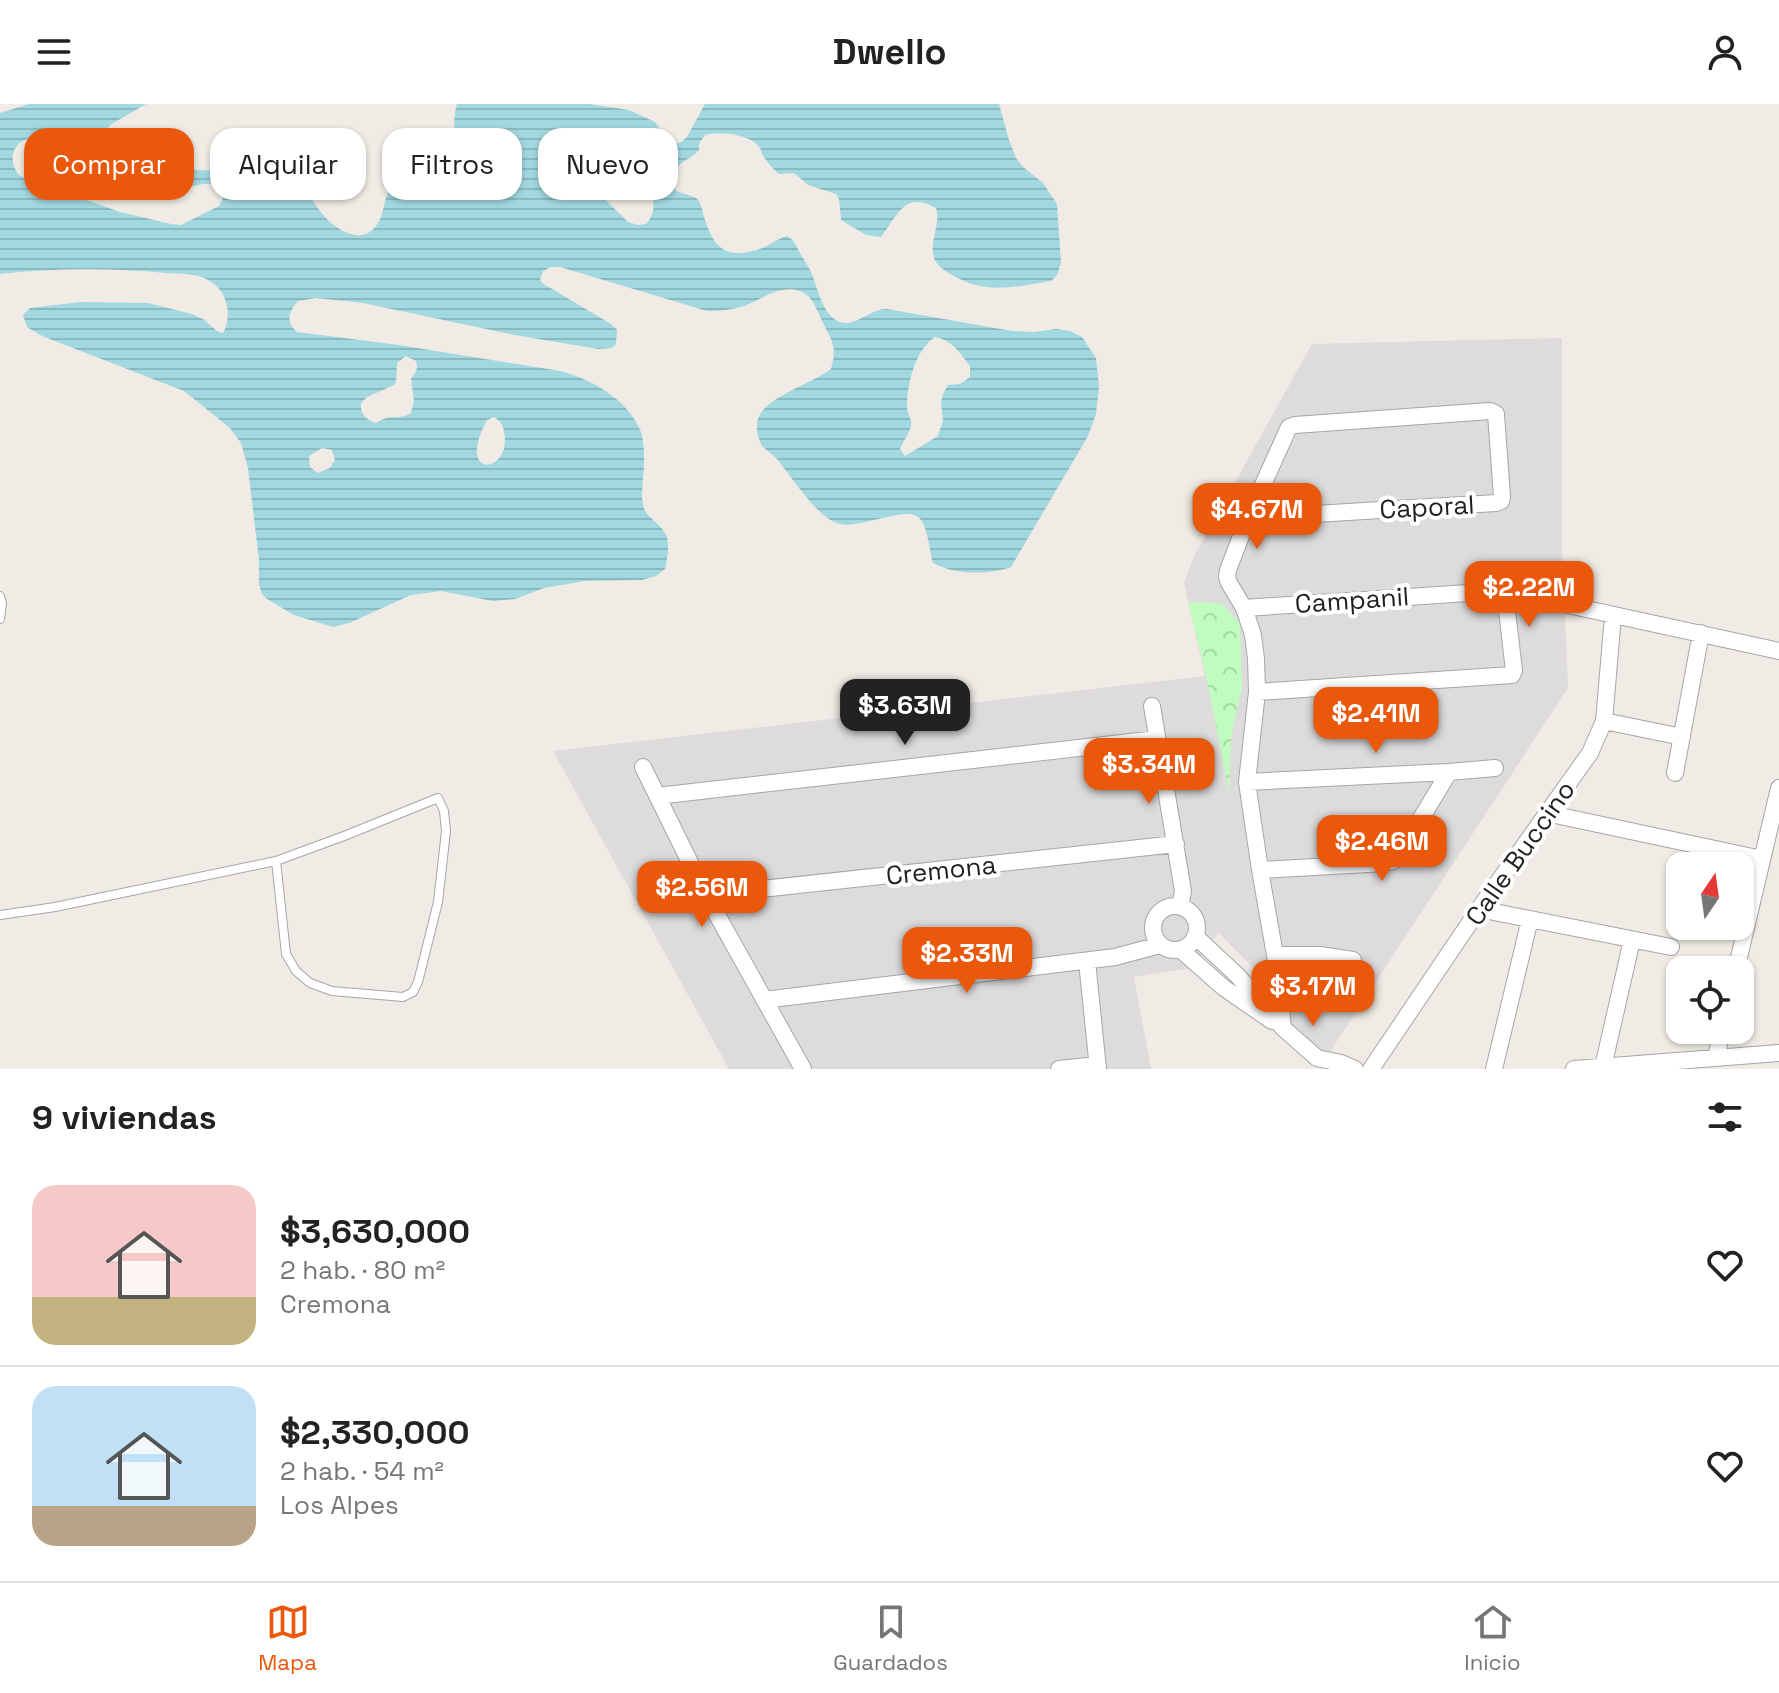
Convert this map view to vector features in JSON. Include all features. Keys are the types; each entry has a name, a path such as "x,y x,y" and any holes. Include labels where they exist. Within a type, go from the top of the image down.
{"street":[{"name":"Caporal","path":"1496,414 1501,501 1248,518 1289,427 1310,423 1496,414"},
{"path":"1248,518 1227,577 1244,608 1253,635 1257,692 1247,782 1275,955 1283,1028"},
{"name":"Campanil","path":"1244,608 1505,593 1512,675 1257,692"},
{"path":"1568,605 1779,651"},
{"name":"Calle Buccino","path":"1371,1069 1590,753 1604,721 1613,616"},
{"path":"1675,773 1701,633"},
{"path":"1152,706 1183,891 1180,907"},
{"path":"1604,721 1682,737"},
{"path":"657,796 1157,739"},
{"path":"643,767 706,895 803,1069"},
{"path":"1247,782 1495,768"},
{"path":"1260,870 1393,861 1449,772"},
{"path":"1739,956 1779,788"},
{"path":"1546,813 1762,859"},
{"name":"Cremona","path":"706,895 1176,844"},
{"path":"1180,907 1195,918 1195,936 1191,944 1181,950 1170,950 1155,939 1153,922 1163,909 1180,907"},
{"path":"1479,909 1671,947"},
{"path":"1494,1069 1530,919"},
{"path":"1195,936 1237,975 1283,1028 1319,1063 1341,1063 1355,1069"},
{"path":"1603,1067 1632,940"},
{"path":"764,1000 1087,961 1134,954 1160,945"},
{"path":"1181,950 1224,988 1283,1028"},
{"path":"1275,955 1320,955 1353,960"},
{"path":"1059,1069 1098,1067 1087,961"},
{"path":"1716,1058 1719,1044"},
{"path":"1574,1069 1716,1058 1769,1058"}],"lane":[{"path":"0,596 0,619"},
{"path":"0,915 55,907 276,861 438,798 444,811 446,831 438,902 413,992 403,997 388,997 332,991 310,983 296,971 286,954 276,861"}],"shaded area":[{"path":"1562,338 1562,548 1568,688 1324,1061 1278,1013 1268,983 1219,933 1191,968 1134,977 1151,1069 729,1069 553,751 1205,676 1184,583 1194,556 1312,344"}],"green space":[{"path":"1188,602 1221,603 1240,623 1242,687 1231,738 1229,792 1206,676"}],"water":[{"path":"29,104 146,104 108,128 24,128 24,140 15,149 13,162 15,169 24,177 24,200 87,200 120,212 181,225 219,206 222,200 313,200 331,223 342,231 362,235 377,225 386,200 522,200 522,128 454,128 457,104 589,104 629,110 655,122 660,128 538,128 538,200 606,200 628,222 638,225 646,224 652,216 653,200 678,200 678,192 692,196 699,201 713,238 729,252 761,249 786,236 792,240 811,272 826,310 845,323 887,309 1012,331 1070,331 1082,337 1096,358 1099,386 1096,414 1088,436 1011,567 961,572 933,563 924,525 912,514 848,525 832,521 814,506 776,458 762,446 757,423 764,409 781,396 831,369 833,362 834,350 829,335 812,301 800,291 784,290 744,306 707,311 560,267 543,271 542,283 617,330 616,344 612,348 598,349 363,303 316,298 298,301 290,316 297,332 560,371 584,379 607,392 627,410 641,432 644,453 643,505 668,541 665,569 656,576 642,580 585,581 544,588 515,599 493,601 441,591 411,595 333,627 294,615 262,594 248,468 241,443 230,428 184,391 42,336 27,327 23,315 30,308 81,302 148,303 192,314 223,333 228,311 224,296 215,284 193,275 125,270 0,274 0,113","holes":["935,337 951,344 959,352 970,366 970,377 960,384 948,385 943,394 943,421 938,436 905,456 900,449 911,425 907,407 911,378 922,350","406,356 417,364 411,379 414,401 411,413 372,422 363,413 361,403 394,385 397,363","494,417 501,423 504,446 494,463 486,465 480,462 477,454 487,420","322,448 332,450 335,460 330,468 318,473 310,467 309,456"]},
{"path":"705,104 999,104 1016,158 1043,183 1057,204 1061,263 1051,281 1000,288 964,281 944,270 934,258 936,208 925,203 909,204 898,213 881,237 866,235 841,220 836,194 808,185 794,173 779,174 756,143 742,137 718,133 705,135 699,150 679,165 678,143 687,137"},
{"path":"196,170 210,170 210,184 194,186"}]}
